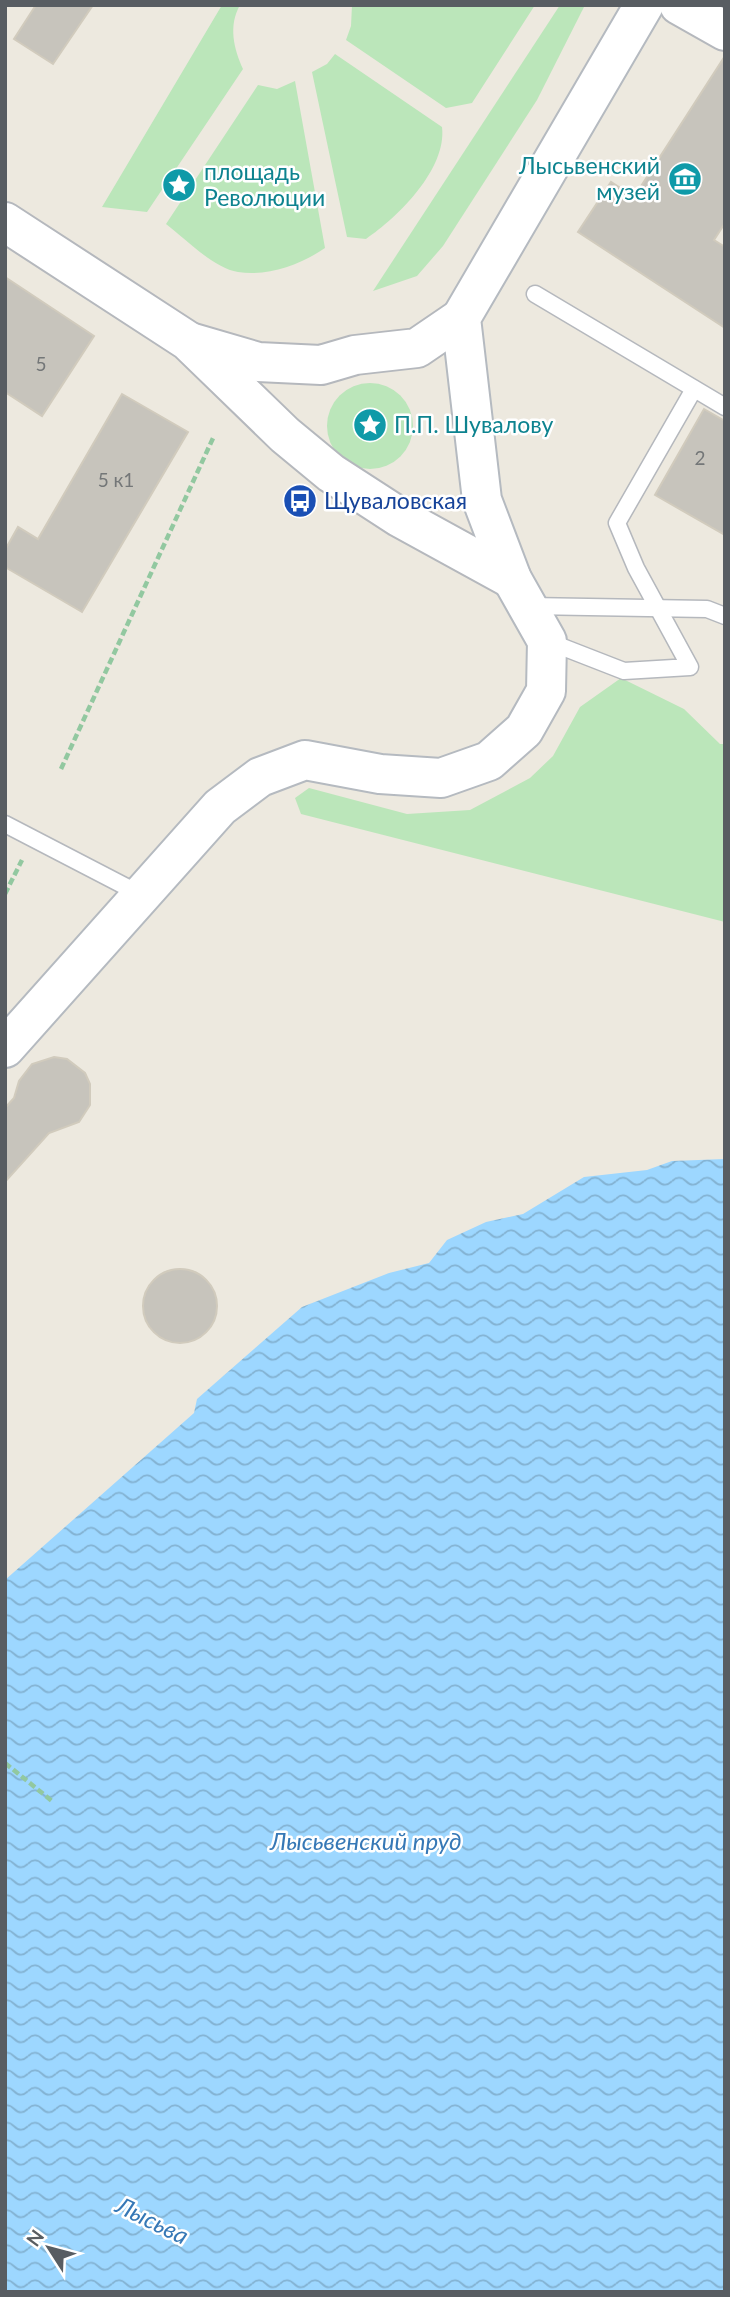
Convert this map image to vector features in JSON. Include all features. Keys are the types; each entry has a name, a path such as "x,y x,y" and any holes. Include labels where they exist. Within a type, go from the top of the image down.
{"main road":[{"path":"188,341 258,362 321,365 355,355 417,348 461,317 644,5"},
{"path":"679,5 725,31"},
{"path":"5,222 188,341 285,435 331,473 520,592"},
{"path":"5,1048 220,807 260,777 305,760 380,774 442,778 489,761 524,730 546,691 547,641 520,592 482,500 461,317"}],"lane":[{"path":"535,294 725,407"},
{"path":"547,641 624,671 690,667 657,608 617,523 694,389"},
{"path":"520,592 657,608 707,609 725,616"},
{"path":"5,824 140,894"}],"path":[{"path":"61,769 214,436"},
{"path":"5,1763 52,1801"}],"green space":[{"path":"222,5 240,5 233,29 237,54 243,69 147,212 102,207"},
{"path":"352,5 535,5 472,103 446,108 346,40 351,26"},
{"path":"560,5 585,5 537,100 443,246 417,276 373,291"},
{"path":"335,54 442,127 437,159 429,175 405,205 366,239 347,237 312,72 327,64"},
{"path":"295,81 325,248 295,264 273,271 238,272 210,259 166,224 258,85 277,89"},
{"path":"370,383 394,390 406,402 413,426 406,450 394,462 370,469 346,462 334,450 327,426 334,402 346,390"},
{"path":"621,678 684,709 720,744 725,744 725,922 301,814 295,798 309,788 407,814 470,810 530,778 553,756 580,707"}],"water":[{"name":"Лысьвенский пруд","path":"725,1159 725,2292 5,2292 5,1580 194,1413 197,1399 302,1307 389,1273 429,1263 447,1240 486,1222 523,1214 584,1177 647,1170 672,1161"}],"building":[{"path":"36,5 93,5 53,64 14,39"},
{"path":"725,56 725,223 714,240 725,247 725,328 578,232 611,182 634,197"},
{"path":"5,277 94,336 42,416 5,392"},
{"path":"122,394 188,432 82,612 5,567 5,550 18,527 38,539"},
{"path":"704,409 725,421 725,535 655,495"},
{"path":"54,1057 67,1059 85,1073 90,1084 90,1105 79,1122 49,1133 5,1182 5,1108 14,1098 19,1081 32,1064"},
{"path":"173,1269 187,1269 201,1275 211,1285 217,1306 215,1320 201,1337 187,1343 173,1343 159,1337 149,1327 143,1313 143,1299 149,1285 159,1275"}],"place":[{"name":"Лысьвенский музей","path":"685,179"},
{"name":"площадь Революции","path":"179,185"},
{"name":"П.П. Шувалову","path":"370,425"},
{"name":"Щуваловская","path":"300,501"}],"water label":[{"name":"Лысьва","path":"152,2221"}]}
